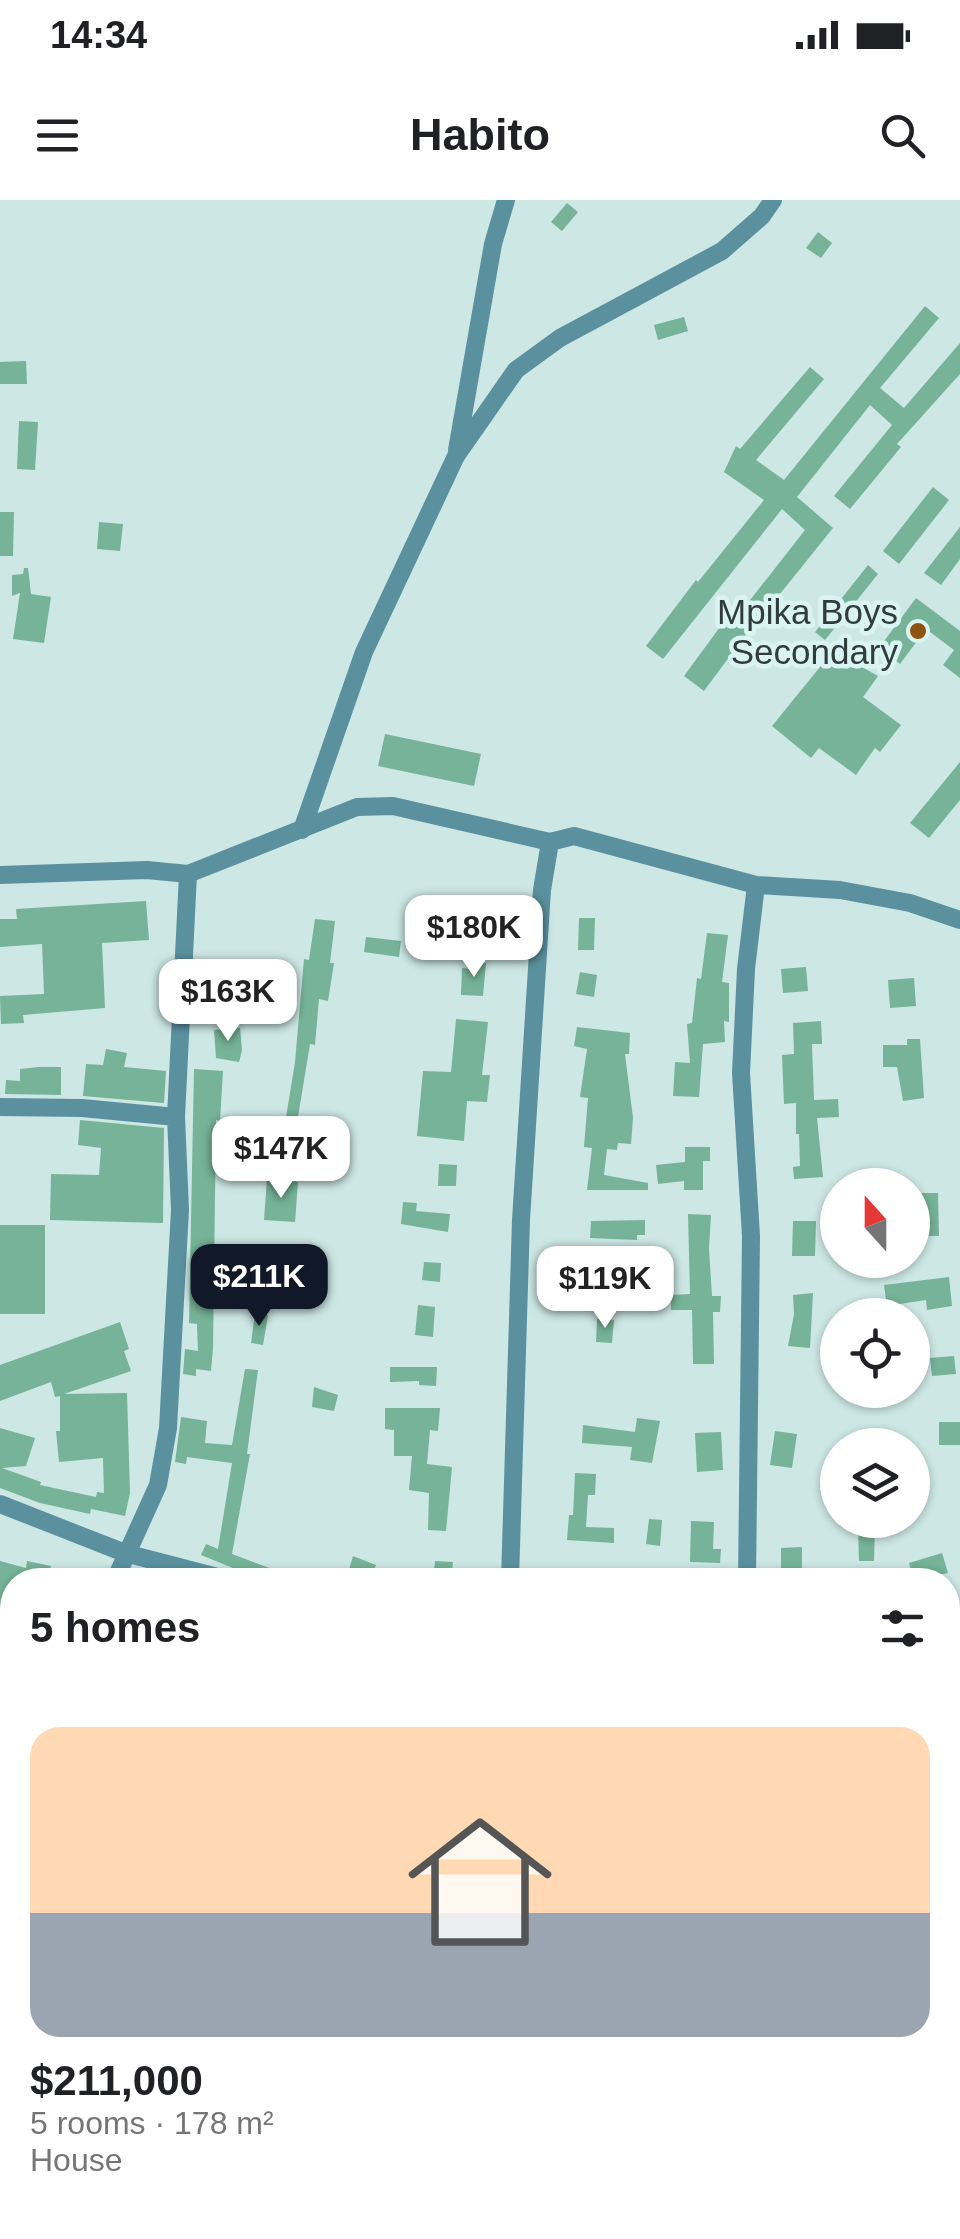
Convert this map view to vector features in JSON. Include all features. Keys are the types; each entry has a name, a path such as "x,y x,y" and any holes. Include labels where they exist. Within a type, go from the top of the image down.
{"street":[{"path":"456,456 493,244 506,200"},
{"path":"302,830 364,652 456,456 516,370 560,338 722,251 762,216 773,200"},
{"path":"0,875 147,870 188,874 356,807 393,806 550,842 574,836 756,885 840,890 910,904 960,920"},
{"path":"510,1568 521,1220 542,890 550,842"},
{"path":"119,1568 158,1484 168,1428 180,1210 176,1117 188,874"},
{"path":"747,1568 751,1236 741,1072 746,969 756,885"},
{"path":"0,1107 82,1108 176,1117"},
{"path":"0,1504 125,1553 183,1568"}],"building":[{"path":"567,203 578,212 562,231 551,222"},
{"path":"818,232 832,243 821,258 806,248"},
{"path":"925,306 939,318 880,388 904,408 960,343 960,374 897,444 901,447 850,509 834,496 892,425 870,405 797,497 833,528 761,614 704,691 684,676 734,608 740,613 805,530 782,509 663,659 646,646 764,500 724,472 736,446 740,449 810,367 824,379 756,460 784,480"},
{"path":"684,317 688,331 658,340 654,325"},
{"path":"26,361 27,384 0,384 0,362"},
{"path":"19,421 38,422 35,470 17,469"},
{"path":"933,487 949,500 899,564 883,551"},
{"path":"0,512 14,512 13,556 0,556"},
{"path":"99,522 123,524 120,551 97,549"},
{"path":"960,527 960,559 941,585 924,573"},
{"path":"868,565 878,574 825,640 815,632"},
{"path":"24,568 28,568 31,594 51,597 44,643 13,639 20,593 12,596 12,575 23,574"},
{"path":"916,598 960,631 960,678 943,665 954,650 926,629 900,664 879,648"},
{"path":"833,651 878,676 863,697 901,725 880,752 875,748 856,775 819,748 811,758 772,726"},
{"path":"385,734 481,754 474,786 378,766"},
{"path":"960,762 960,800 929,838 910,823"},
{"path":"146,901 149,940 102,943 105,1008 23,1015 24,1023 1,1024 0,996 44,994 42,944 0,947 0,919 17,919 16,909"},
{"path":"483,914 484,938 470,938 469,915"},
{"path":"579,918 595,918 594,950 578,950"},
{"path":"315,919 335,921 330,963 334,963 328,1001 319,999 315,1045 310,1044 298,1117 303,1118 298,1151 281,1148 295,1062 304,959 309,960"},
{"path":"707,933 728,935 722,982 729,983 725,1042 703,1044 699,1097 673,1096 675,1062 690,1063 687,1024 692,1023"},
{"path":"366,937 401,941 399,957 364,952"},
{"path":"472,963 486,963 483,996 461,995 462,968 472,969"},
{"path":"806,967 808,991 783,993 781,969"},
{"path":"580,972 597,975 594,997 576,994"},
{"path":"914,978 916,1006 890,1008 888,980"},
{"path":"234,980 235,1001 217,1001 217,981"},
{"path":"456,1019 488,1022 482,1075 490,1075 487,1102 467,1101 464,1141 417,1136 423,1071 451,1072"},
{"path":"821,1021 822,1044 812,1044 814,1100 838,1099 839,1117 817,1118 820,1177 794,1179 793,1167 800,1166 796,1103 784,1104 782,1055 794,1054 793,1023"},
{"path":"577,1027 630,1033 629,1054 625,1054 633,1118 631,1144 618,1143 617,1150 607,1149 604,1175 648,1183 648,1190 587,1190 592,1148 584,1147 588,1098 580,1097 587,1049 574,1046"},
{"path":"240,1028 239,1062 216,1058 214,1030"},
{"path":"907,1039 920,1039 924,1098 903,1101 897,1067 883,1067 883,1045 907,1045"},
{"path":"106,1049 127,1053 124,1067 166,1071 164,1103 83,1096 86,1064 103,1065"},
{"path":"61,1067 61,1095 5,1094 6,1080 20,1081 20,1069"},
{"path":"194,1069 223,1071 220,1121 216,1120 211,1371 196,1369 196,1376 183,1374 185,1349 198,1351 197,1324 189,1323"},
{"path":"80,1120 164,1128 163,1223 50,1220 51,1174 99,1175 101,1148 78,1145"},
{"path":"685,1147 710,1147 710,1161 703,1161 703,1190 684,1190 684,1181 658,1184 656,1165 685,1162"},
{"path":"439,1164 457,1165 456,1186 438,1186"},
{"path":"267,1179 298,1182 295,1222 264,1220"},
{"path":"930,1193 938,1193 939,1236 930,1236"},
{"path":"403,1202 417,1203 416,1211 450,1214 448,1232 401,1224"},
{"path":"688,1214 711,1215 712,1296 721,1296 720,1312 713,1312 714,1364 693,1364 692,1310 671,1310 671,1295 690,1294"},
{"path":"645,1220 645,1235 637,1235 637,1240 590,1238 591,1221"},
{"path":"793,1221 816,1221 815,1256 792,1256"},
{"path":"0,1225 45,1225 45,1314 0,1314"},
{"path":"424,1262 441,1263 440,1282 422,1280"},
{"path":"597,1266 612,1268 611,1274 641,1275 641,1289 595,1285"},
{"path":"949,1277 952,1306 930,1310 930,1298 886,1298 884,1285"},
{"path":"813,1293 810,1348 788,1346 793,1295"},
{"path":"418,1305 435,1307 433,1337 415,1335"},
{"path":"255,1313 268,1315 263,1345 251,1343"},
{"path":"597,1319 614,1320 612,1343 596,1342"},
{"path":"120,1322 131,1371 64,1394 127,1393 130,1493 125,1516 91,1509 90,1514 40,1503 0,1488 0,1428 35,1438 26,1466 2,1468 41,1482 40,1485 96,1497 97,1492 104,1493 103,1458 59,1462 56,1431 60,1431 60,1396 55,1397 51,1382 0,1401 0,1365"},
{"path":"954,1356 956,1374 932,1376 930,1358"},
{"path":"390,1367 437,1367 436,1386 419,1385 419,1381 390,1382"},
{"path":"245,1369 258,1370 250,1454 232,1554 269,1568 233,1568 201,1555 206,1544 218,1549 232,1463 187,1457 186,1464 175,1462 181,1417 207,1421 205,1443 232,1445"},
{"path":"314,1387 338,1395 334,1411 312,1407"},
{"path":"385,1408 440,1408 438,1431 430,1430 427,1464 452,1467 446,1531 428,1530 429,1493 409,1490 412,1456 394,1456 394,1430 385,1429"},
{"path":"637,1418 660,1421 652,1463 630,1460 632,1447 582,1443 583,1425 635,1432"},
{"path":"939,1422 960,1422 960,1445 939,1445"},
{"path":"775,1431 797,1434 792,1468 770,1465"},
{"path":"721,1432 723,1470 697,1472 695,1433"},
{"path":"575,1473 596,1474 595,1495 588,1495 586,1527 614,1528 614,1543 567,1540"},
{"path":"649,1519 662,1520 660,1546 646,1544"},
{"path":"691,1521 714,1522 713,1549 721,1549 720,1563 690,1562"},
{"path":"858,1538 875,1538 874,1561 859,1561"},
{"path":"802,1547 802,1568 781,1568 781,1548"},
{"path":"942,1553 946,1568 910,1568 909,1563"},
{"path":"353,1556 376,1565 375,1568 350,1568"},
{"path":"0,1561 26,1568 0,1568"},
{"path":"27,1561 50,1568 26,1568"},
{"path":"435,1561 453,1562 452,1568 434,1568"}],"place":[{"name":"Mpika Boys Secondary","path":"918,631"}]}
